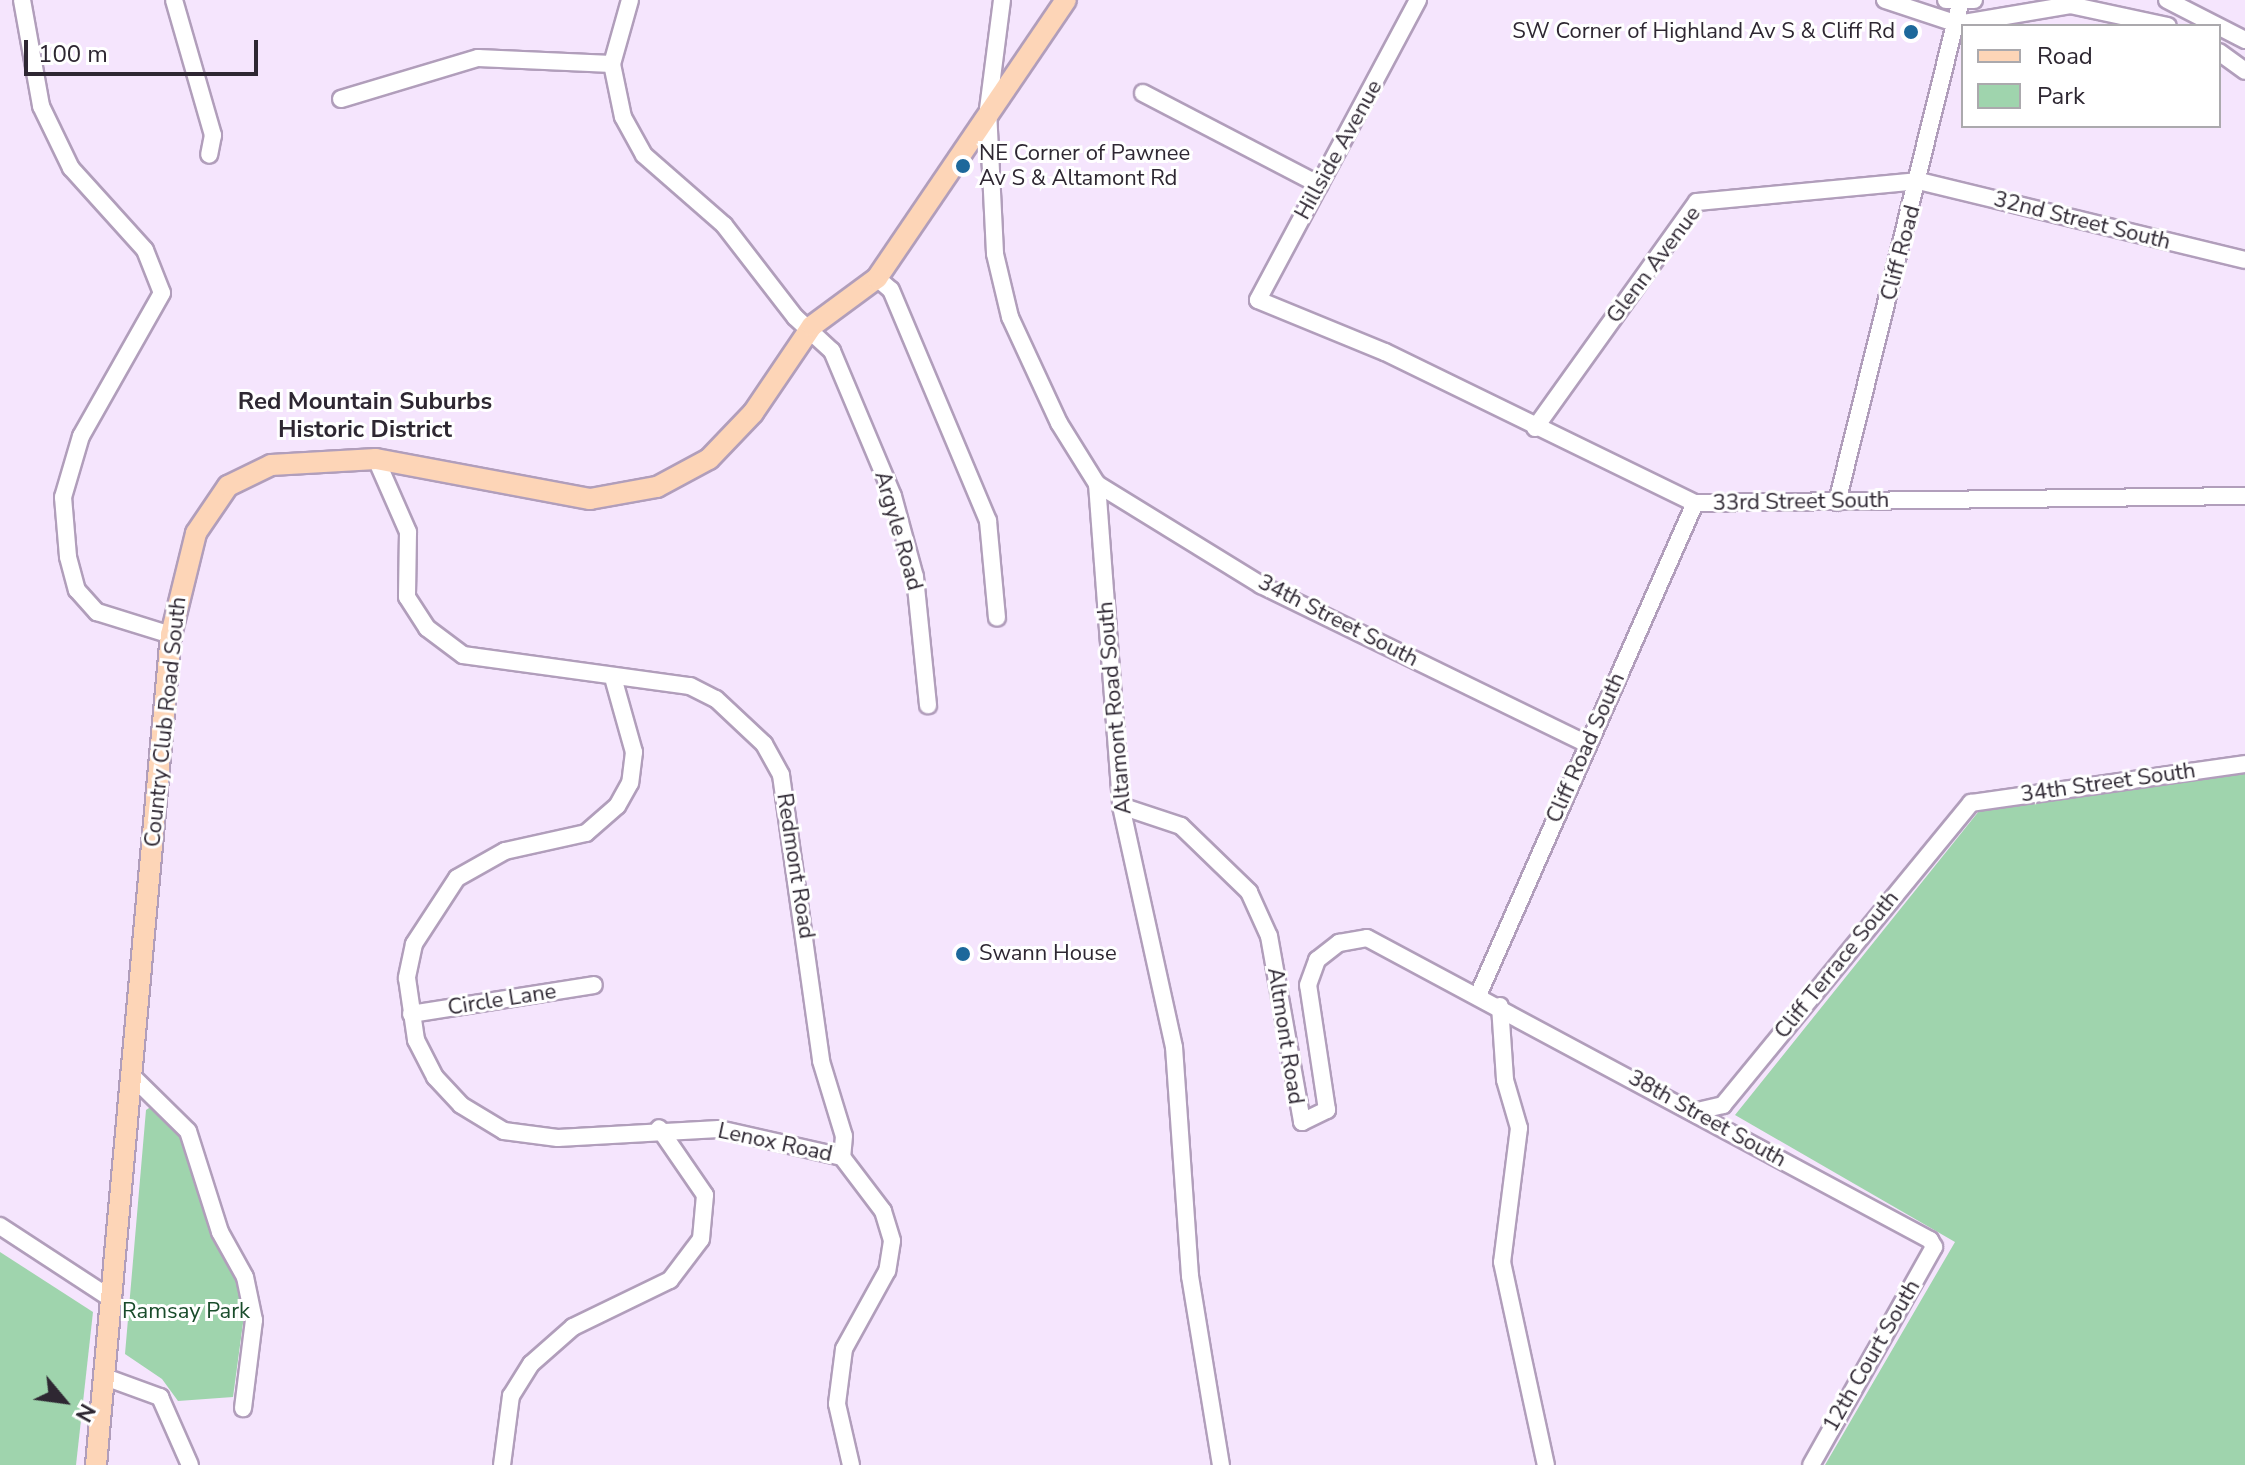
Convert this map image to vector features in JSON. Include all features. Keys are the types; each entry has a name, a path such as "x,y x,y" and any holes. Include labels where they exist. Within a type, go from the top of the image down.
{"main road":[{"path":"877,278 988,110 1066,0"},
{"name":"Country Club Road South","path":"96,1465 171,635 185,560 228,486 271,465 376,459 590,499 657,487 709,459 731,436 812,326 877,278"}],"street":[{"path":"22,0 41,106 71,168 145,250 162,293 81,436 63,497 68,557 77,590 97,612 171,635"},
{"path":"174,0 213,135 209,155"},
{"path":"341,99 478,58 612,64 630,0"},
{"name":"Altamont Road South","path":"1002,0 988,110 995,254 1010,317 1059,423 1097,484 1121,806 1174,1047 1190,1276 1221,1465"},
{"name":"Hillside Avenue","path":"1258,300 1418,0"},
{"path":"1885,0 1958,24 2070,5 2159,24"},
{"path":"2167,0 2214,24"},
{"name":"Cliff Road","path":"1837,502 1958,24 1960,1"},
{"path":"2221,28 2245,40"},
{"path":"2221,53 2245,71"},
{"name":"Argyle Road","path":"612,64 623,117 644,155 724,225 795,317 812,326 832,351 893,496 915,577 928,705"},
{"path":"1143,93 1320,185"},
{"name":"32nd Street South","path":"1919,181 2245,260"},
{"name":"Glenn Avenue","path":"1535,428 1697,202 1919,181"},
{"path":"877,278 891,290 988,521 997,618"},
{"name":"33rd Street South","path":"1258,300 1385,352 1535,428 1695,503 2245,496"},
{"name":"Redmont Road","path":"376,459 408,532 407,597 427,628 463,655 614,681 653,678 716,699 764,744 781,775 821,1061 844,1136 842,1157"},
{"name":"34th Street South","path":"1097,484 1261,585 1587,744"},
{"name":"Cliff Road South","path":"1479,993 1695,503"},
{"name":"Lenox Road","path":"614,681 634,752 617,806 586,833 505,851 457,878 414,944 411,1014 435,1077 461,1105 504,1131 558,1138 659,1128 719,1129 842,1157"},
{"name":"34th Street South","path":"1971,803 2245,764"},
{"name":"Cliff Terrace South","path":"1693,1112 1723,1105 1971,803"},
{"name":"Altmont Road","path":"1121,806 1181,826 1249,892 1269,936 1302,1122 1327,1110 1308,985 1317,960 1339,943 1367,938 1479,993"},
{"name":"Circle Lane","path":"411,1014 594,985"},
{"name":"38th Street South","path":"1479,993 1934,1247"},
{"path":"1500,1006 1505,1080 1519,1128 1502,1262 1546,1465"},
{"path":"132,1076 188,1131 220,1232 245,1277 254,1320 243,1408"},
{"path":"502,1465 511,1396 531,1364 573,1327 670,1280 701,1239 705,1195 659,1128"},
{"path":"842,1157 883,1211 892,1241 887,1271 844,1349 837,1404 851,1465"},
{"path":"0,1226 113,1300"},
{"name":"12th Court South","path":"1811,1465 1934,1247"},
{"path":"105,1377 160,1397 190,1465"}],"green space":[{"path":"2245,772 2245,1465 1825,1465 1955,1242 1735,1115 1979,811"},
{"name":"Ramsay Park","path":"152,1106 178,1123 246,1301 233,1397 178,1401 162,1379 125,1354 146,1110"},
{"name":"Ramsay Park","path":"0,1252 93,1312 76,1465 0,1465"}],"place":[{"name":"SW Corner of Highland Av S & Cliff Rd","path":"1911,32"},
{"name":"NE Corner of Pawnee Av S & Altamont Rd","path":"963,166"},
{"name":"Swann House","path":"963,954"}],"district":[{"name":"Red Mountain Suburbs Historic District","path":"365,416"}]}
